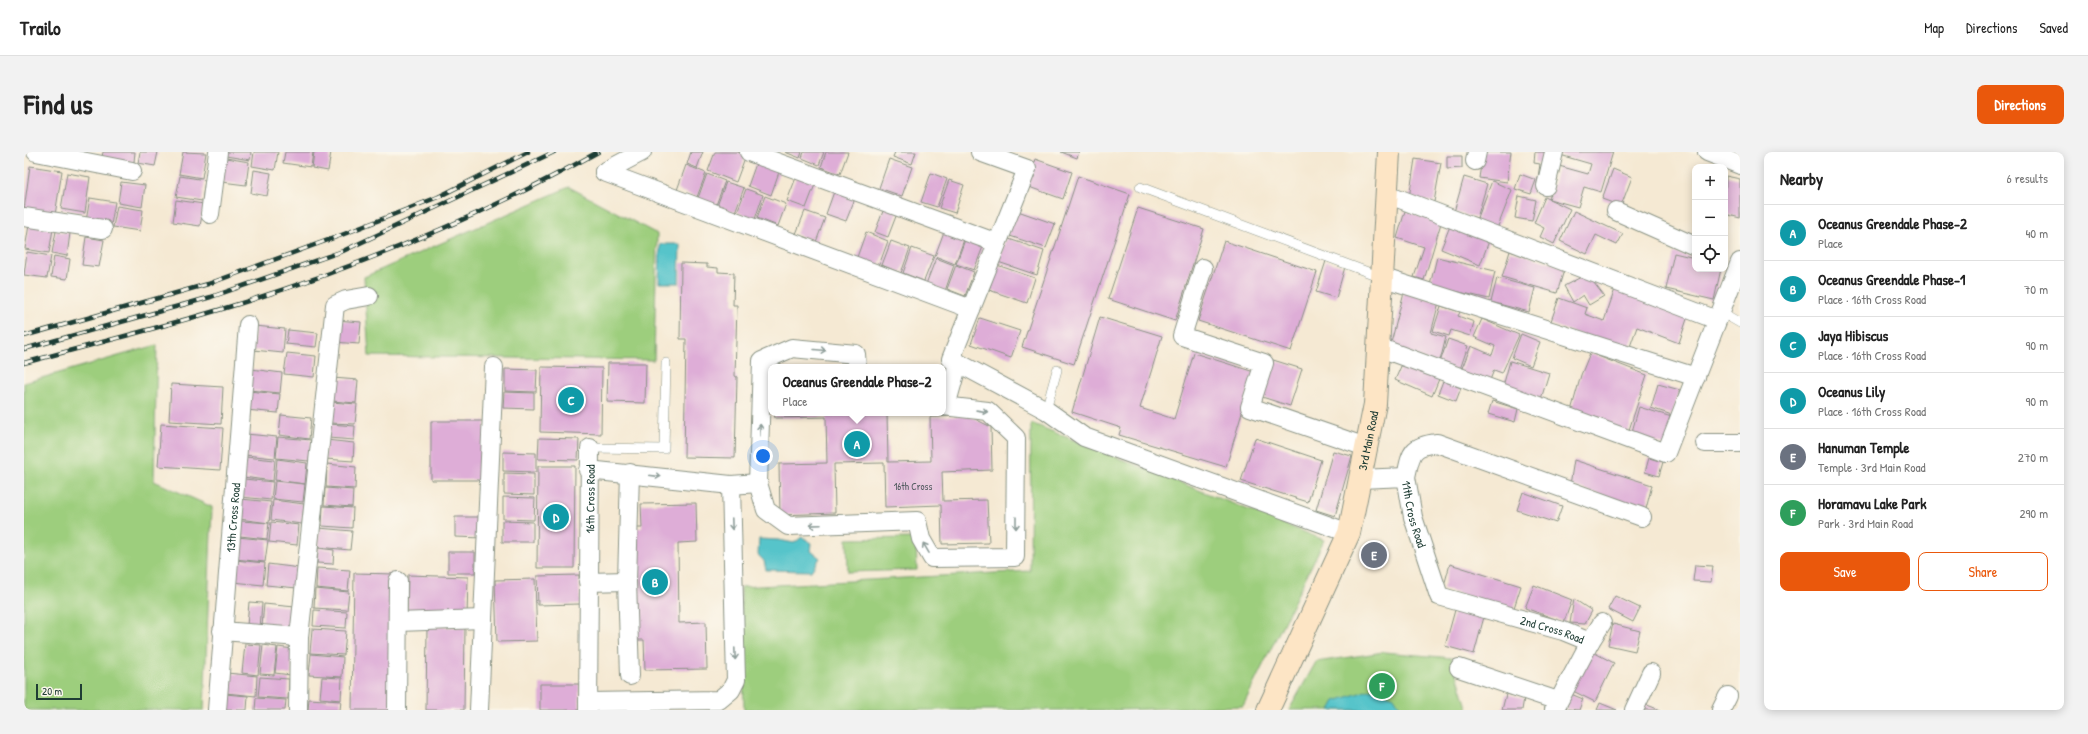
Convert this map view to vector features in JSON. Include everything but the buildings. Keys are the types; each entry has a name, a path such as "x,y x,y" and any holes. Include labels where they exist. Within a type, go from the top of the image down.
{"street":[{"path":"36,152 132,171"},
{"path":"210,214 218,152"},
{"path":"642,152 604,172 971,309"},
{"path":"749,152 997,243"},
{"path":"980,152 1027,169 951,359 1046,410 1084,437 1349,534"},
{"name":"3rd Main Road","path":"1268,710 1349,534 1374,404 1389,152"},
{"path":"1546,186 1554,152"},
{"path":"1706,152 1740,165"},
{"path":"1387,194 1719,316"},
{"path":"1616,211 1692,245"},
{"path":"24,217 103,229"},
{"path":"1378,347 1666,453 1719,316 1735,262"},
{"path":"1203,268 1182,336 1264,363 1250,407 1366,447"},
{"path":"1381,277 1696,377"},
{"path":"298,710 299,637 335,305 346,300 369,296"},
{"name":"13th Cross Road","path":"217,710 222,631 248,325"},
{"path":"857,364 856,354 792,348 762,361 758,483 766,510 788,526 917,521 921,539 932,558 1016,557 1016,438 988,412 946,406"},
{"path":"946,403 958,363"},
{"path":"478,710 494,368"},
{"path":"1406,477 1411,453 1422,445 1437,443 1642,517"},
{"path":"1706,443 1740,443"},
{"name":"16th Cross Road","path":"588,706 588,470 590,448"},
{"path":"588,470 630,473 731,485 758,483"},
{"path":"630,473 627,581 630,676"},
{"name":"11th Cross Road","path":"1360,479 1406,477 1412,517 1439,596"},
{"path":"588,706 718,700 732,690 736,680 731,485"},
{"path":"397,710 398,581"},
{"path":"588,582 627,581"},
{"name":"2nd Cross Road","path":"1439,596 1562,631 1590,642 1556,705"},
{"path":"398,622 482,619"},
{"path":"1590,642 1602,623"},
{"path":"222,631 299,637"},
{"path":"1460,668 1556,705"},
{"path":"1634,710 1651,673"}],"lane":[{"path":"1140,187 1381,277"},
{"path":"1719,316 1740,323"},
{"name":"16th Cross Road","path":"590,448 664,449 666,363"},
{"path":"1046,410 1057,370"}],"green space":[{"path":"569,187 657,234 654,360 369,356 364,277"},
{"path":"157,345 154,481 212,507 204,710 24,710 24,383"},
{"path":"1031,423 1324,540 1243,706 1116,710 744,710 741,587 1030,571"},
{"path":"916,538 917,570 848,572 847,539"},
{"path":"1384,652 1452,658 1468,710 1289,710 1316,662"}],"water":[{"path":"660,244 680,244 679,283 659,283"},
{"path":"802,537 812,543 811,551 820,558 811,571 766,570 764,561 758,555 759,539 779,540 794,543"},
{"path":"1372,689 1394,697 1402,710 1330,710 1335,701"}],"railway":[{"path":"24,336 208,284 339,236 438,197 528,152"},
{"path":"24,349 211,297 343,251 554,152"},
{"path":"24,363 206,314 279,291 373,257 465,219 510,198 598,152"}],"place":[{"name":"Jaya Hibiscus","path":"571,400"},
{"name":"Oceanus Greendale Phase-2","path":"857,444"},
{"name":"Oceanus Lily","path":"556,517"},
{"name":"Hanuman Temple","path":"1374,555"},
{"name":"Oceanus Greendale Phase-1","path":"655,582"},
{"name":"Horamavu Lake Park","path":"1382,686"}]}
